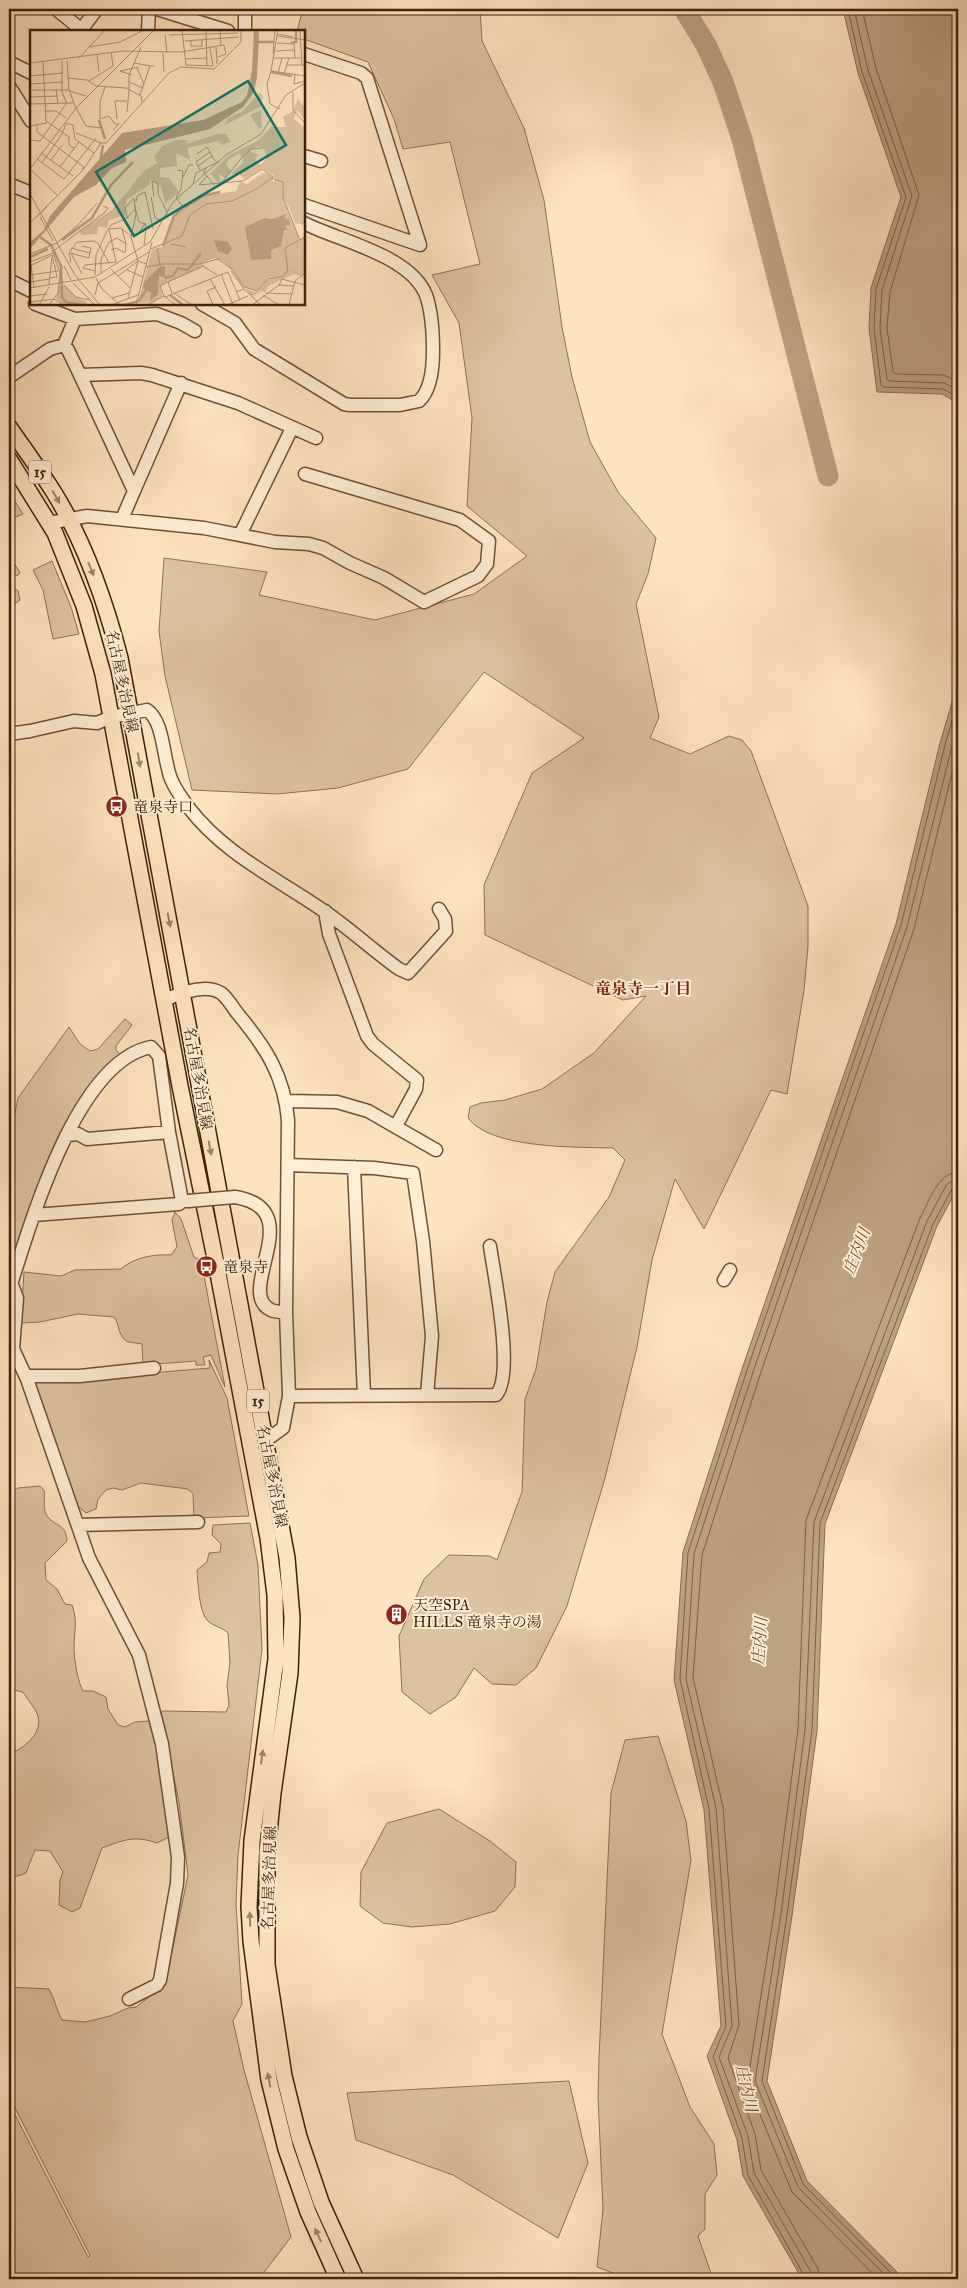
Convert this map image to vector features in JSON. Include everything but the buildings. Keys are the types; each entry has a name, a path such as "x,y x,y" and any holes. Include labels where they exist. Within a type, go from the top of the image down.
{"main road":[{"name":"名古屋多治見線","path":"9,428 53,492 70,521 99,588 120,658 183,992 209,1142 287,1558 292,1618 290,1673 273,1793 267,1852 267,1965 284,2076 299,2137 321,2202 356,2279"},
{"name":"名古屋多治見線","path":"9,459 52,528 78,590 95,642 111,717 272,1562 275,1595 276,1660 257,1796 249,1906 250,1941 269,2080 286,2149 308,2212 338,2279"}],"street":[{"path":"56,9 82,30 97,9"},
{"path":"148,30 149,9"},
{"path":"157,9 225,30"},
{"path":"245,9 245,30"},
{"path":"305,54 361,73 367,78 420,245 305,205"},
{"path":"9,62 30,72"},
{"path":"9,86 30,119"},
{"path":"305,156 321,160"},
{"path":"9,184 30,193"},
{"path":"204,305 235,323 254,348 344,404 400,405 422,398 430,381 433,338 428,303 422,287 411,274 381,255 305,223"},
{"path":"9,280 30,293"},
{"path":"38,305 75,318 157,314 181,322 195,331"},
{"path":"64,346 75,318"},
{"path":"64,346 68,350 134,491"},
{"path":"9,377 50,349 64,346"},
{"path":"80,375 141,373 238,403 316,438"},
{"path":"122,519 181,384"},
{"path":"240,535 292,428"},
{"path":"52,528 87,516 204,528 323,548 350,563 384,578 424,602 478,576 486,564 489,541 460,520 305,474"},
{"path":"9,734 30,732 74,721 97,723 111,717 147,710 154,715 172,781 189,808 212,833 255,868 325,912 392,964 408,972 446,931 445,919 439,909"},
{"path":"325,912 329,934 367,1036 373,1044 417,1080 416,1089 396,1126"},
{"path":"165,1000 183,992 207,989 220,993 267,1054 278,1072 286,1101 288,1165 286,1312 289,1396 283,1428 265,1441"},
{"path":"129,1999 157,1985 160,1980 177,1883 177,1848 162,1744 139,1655 88,1558 26,1376 13,1348 17,1298 10,1289 34,1215 67,1134 89,1096 120,1062 138,1050 151,1047 158,1056 169,1132 186,1201"},
{"path":"286,1101 337,1102 368,1111 436,1150"},
{"path":"67,1134 78,1134 86,1140 169,1132"},
{"path":"288,1165 354,1167 408,1171 412,1173 423,1241 432,1336 427,1395"},
{"path":"354,1167 364,1394"},
{"path":"34,1215 180,1204 186,1201 236,1197 246,1199 256,1205 266,1215 270,1227 270,1240 259,1293 264,1305 271,1310 286,1312"},
{"path":"289,1396 364,1394 496,1395 500,1390 504,1371 502,1330 490,1246"},
{"path":"26,1376 80,1376 154,1368"},
{"path":"78,1525 198,1522"}],"shaded area":[{"path":"303,9 480,9 482,41 524,128 544,200 562,327 572,377 590,442 618,492 656,538 648,574 636,604 659,717 650,738 690,754 729,736 742,740 751,751 808,906 808,947 804,990 787,1094 771,1090 704,1229 675,1179 652,1260 637,1347 605,1478 567,1606 536,1668 516,1685 492,1684 474,1668 456,1697 430,1714 402,1692 399,1636 424,1579 449,1555 490,1556 497,1560 522,1492 525,1399 536,1369 547,1302 555,1272 609,1197 625,1160 613,1148 535,1144 495,1136 479,1128 468,1118 470,1107 481,1103 505,1100 542,1089 594,1053 646,996 623,1000 485,935 484,885 532,773 584,738 484,672 408,769 338,788 277,794 192,790 165,676 159,631 164,558 267,572 259,595 375,620 474,594 527,556 467,506 472,418 459,323 432,275 480,264 450,142 403,149 394,119 368,62 305,39 305,30 297,30"},
{"path":"11,495 23,514 9,520 9,497"},
{"path":"9,554 20,573 17,576 9,571"},
{"path":"52,561 71,607 79,634 53,639 43,590 33,570"},
{"path":"9,584 18,591 20,600 10,608"},
{"path":"125,1019 132,1025 116,1046 116,1050 121,1055 98,1076 15,1261 9,1259 9,1143 18,1098 69,1027 80,1044 90,1051 98,1049"},
{"path":"175,1212 181,1219 194,1257 201,1260 225,1387 211,1355 203,1357 205,1365 196,1365 196,1361 143,1365 142,1344 125,1340 114,1317 78,1314 40,1322 23,1323 21,1320 24,1272 61,1276 75,1270 121,1269 145,1257 171,1255 177,1247 172,1220"},
{"path":"209,1360 227,1398 249,1516 194,1518 193,1494 188,1489 141,1483 122,1490 113,1488 106,1490 98,1499 96,1509 86,1513 75,1504 33,1383 210,1368"},
{"path":"40,1486 44,1490 46,1514 62,1528 66,1535 67,1541 45,1563 46,1580 57,1589 65,1604 72,1605 74,1611 74,1648 81,1687 83,1691 93,1691 106,1697 108,1709 118,1725 125,1727 135,1722 150,1721 156,1743 171,1836 157,1843 135,1839 102,1848 80,1908 72,1912 59,1905 60,1880 63,1872 50,1851 35,1850 26,1873 18,1876 9,1876 9,1754 26,1745 31,1740 38,1729 39,1723 37,1713 23,1692 9,1689 10,1493 18,1488"},
{"path":"250,1523 258,1565 262,1649 238,1855 236,1904 242,2004 233,2021 244,2070 291,2237 259,2279 9,2279 9,2103 88,2257 90,2255 9,2096 9,1987 49,1989 62,2020 85,2022 136,2007 165,1985 188,1875 179,1802 161,1715 162,1711 226,1712 229,1705 227,1685 230,1663 228,1633 210,1623 205,1617 200,1597 197,1570 207,1562 209,1553 220,1552 221,1544 212,1535 213,1525"},
{"path":"658,1736 686,1821 691,1860 662,2034 690,2107 714,2144 717,2175 705,2194 705,2229 698,2236 713,2279 629,2279 597,2267 603,2209 598,2097 611,1793 625,1740"},
{"path":"439,1809 490,1841 516,1862 515,1887 495,1911 450,1924 412,1927 383,1923 360,1906 361,1872 387,1823"},
{"path":"569,2081 588,2163 558,2238 453,2175 356,2140 347,2093"}],"water":[{"path":"843,9 958,9 958,403 942,394 877,392 869,328 871,288 901,197 858,73"},
{"name":"庄内川","path":"958,682 958,1187 937,1226 825,1524 817,1731 767,2081 807,2181 904,2279 802,2279 743,2176 737,2140 707,2056 721,2026 704,1810 674,1680 683,1552 743,1366 896,924 940,743"}],"waterway":[{"path":"684,9 706,45 723,82 742,139 828,476"}],"place":[{"name":"竜泉寺口","path":"117,807"},
{"name":"竜泉寺","path":"207,1267"},
{"name":"天空SPA HILLS 竜泉寺の湯","path":"397,1614"}],"district":[{"name":"竜泉寺一丁目","path":"643,988"}]}
